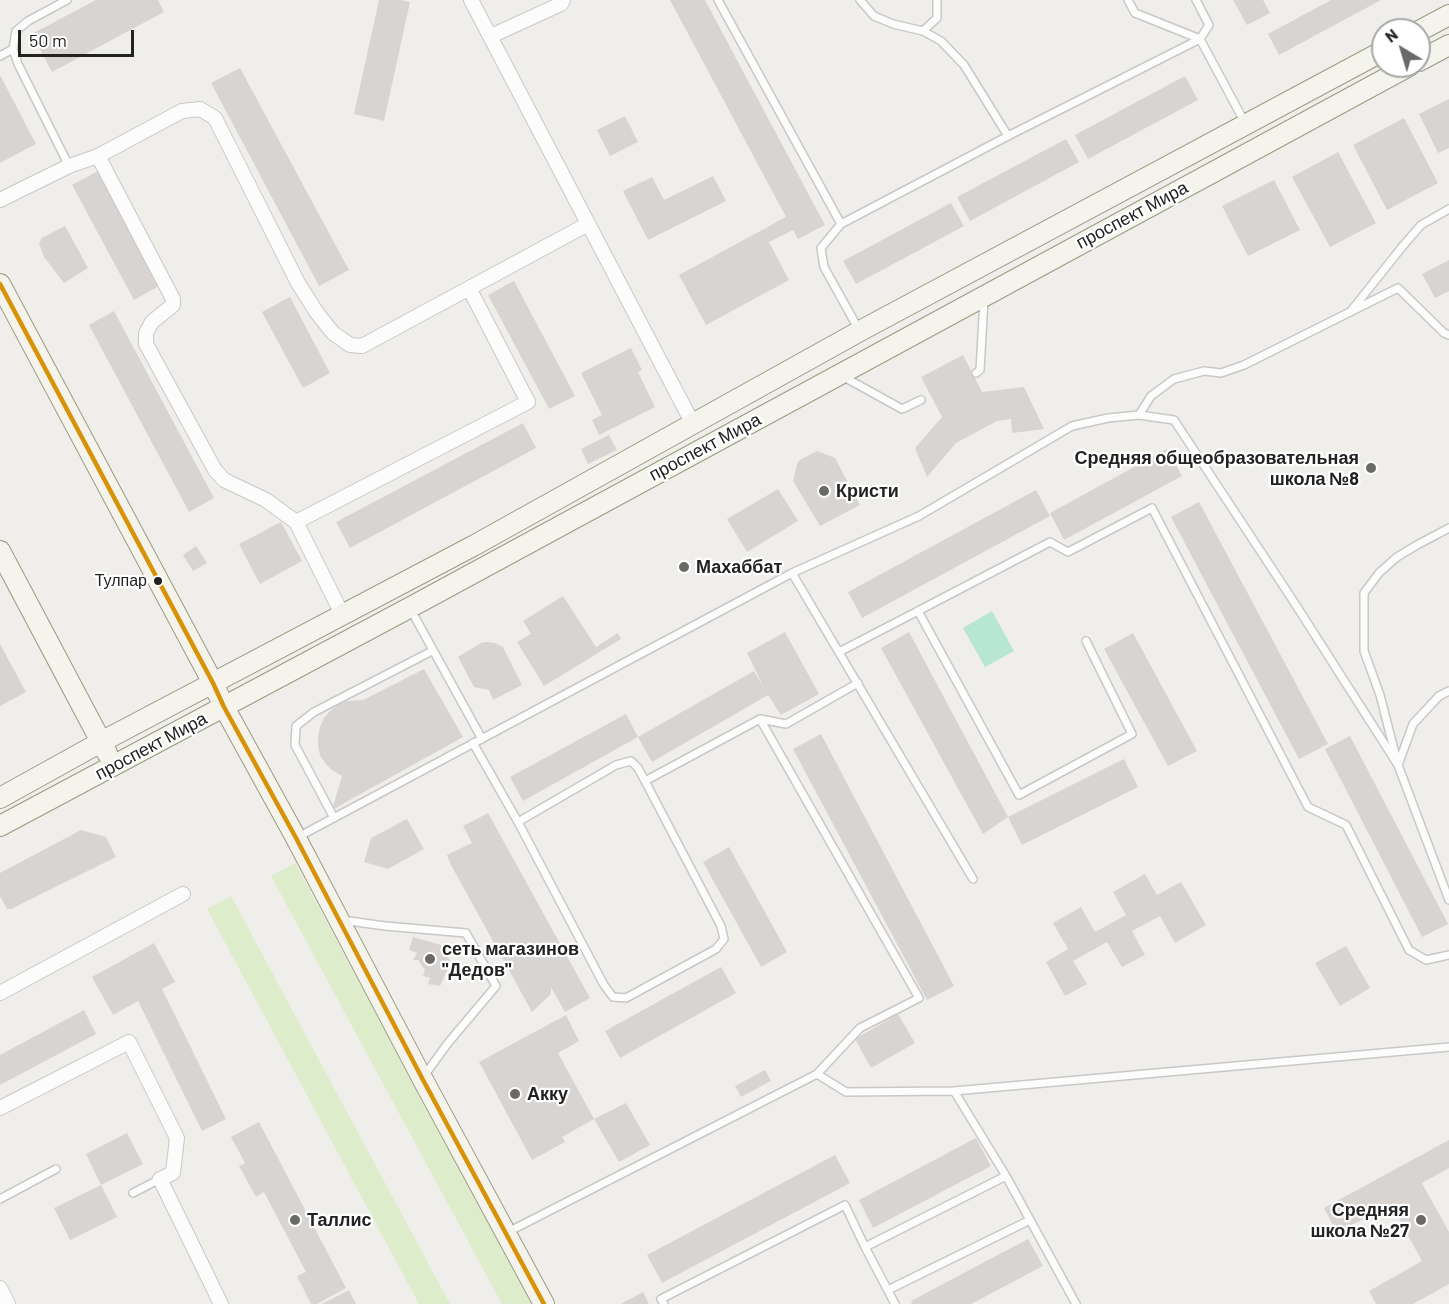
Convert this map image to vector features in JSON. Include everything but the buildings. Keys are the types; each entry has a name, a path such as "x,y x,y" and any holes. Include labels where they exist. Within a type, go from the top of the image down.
{"main road":[{"path":"1431,25 1449,15"},
{"path":"1431,55 1449,45"},
{"name":"проспект Мира","path":"0,798 101,742 473,546 860,332 1371,58"},
{"name":"проспект Мира","path":"0,826 409,608 1387,78"},
{"path":"0,284 544,1304"},
{"path":"409,608 410,598 419,586 473,546"},
{"path":"0,551 114,766"}],"street":[{"path":"471,0 693,424"},
{"path":"491,36 561,4 564,0"},
{"path":"0,200 69,166 98,156 182,111 200,109 215,118 298,283 317,313 333,333 350,345 362,346 588,224"},
{"path":"98,156 173,299 173,305 152,322 146,333 146,344 214,470 224,480 266,500 296,522 342,614"},
{"path":"296,522 528,402 469,288"},
{"path":"0,993 183,894"},
{"path":"0,1108 129,1042 177,1138 173,1173 160,1179 221,1304"},
{"path":"0,1288 8,1304"}],"lane":[{"path":"67,0 28,21 16,31 13,49 18,64 69,166"},
{"path":"718,0 841,224"},
{"path":"860,0 874,16 893,24 923,31 941,41 964,65 1008,136"},
{"path":"923,31 937,18 937,0"},
{"path":"1128,0 1135,13 1200,39 1247,125"},
{"path":"860,332 824,267 821,248 841,224 1200,39 1209,25 1196,0"},
{"path":"0,56 13,49"},
{"path":"1349,313 1421,225 1449,209"},
{"path":"1139,415 1151,396 1174,379 1204,371 1221,373 1244,365 1398,288 1444,333 1449,335"},
{"path":"976,373 980,370 985,295"},
{"path":"839,374 902,409 921,400"},
{"path":"296,838 792,573 919,516 1072,426 1108,418 1139,415 1174,420 1398,765"},
{"path":"839,652 1050,542 1068,552 1152,507 1308,807 1346,825 1409,950 1426,960 1449,956"},
{"path":"1449,528 1397,557 1379,573 1364,593 1364,651 1380,695 1398,765 1449,900"},
{"path":"792,573 973,879"},
{"path":"409,608 482,739"},
{"path":"918,611 1019,795 1132,734 1086,641"},
{"path":"334,818 295,745 296,726 314,712 432,651"},
{"path":"645,781 760,719 786,724 858,683"},
{"path":"1398,765 1413,724 1438,696 1449,692"},
{"path":"506,1233 817,1074 860,1028 919,998 760,719"},
{"path":"473,743 518,822 604,985 613,997 626,998 716,949 724,939 721,926 645,781 638,768 631,762 616,765 518,822"},
{"path":"339,920 466,933 496,986 422,1078"},
{"path":"817,1074 846,1092 954,1091 1449,1047"},
{"path":"954,1091 1005,1176 1076,1304"},
{"path":"0,1199 56,1169"},
{"path":"865,1247 1005,1176"},
{"path":"133,1193 160,1179"},
{"path":"664,1304 662,1299 845,1205 895,1304"},
{"path":"888,1290 1030,1220"}],"green space":[{"path":"992,611 1014,651 985,667 963,628"},
{"path":"295,863 532,1304 502,1304 271,876"},
{"path":"231,896 450,1304 419,1304 207,909"}],"transit line":[{"path":"0,284 544,1304"}],"place":[{"name":"Средняя общеобразовательная школа №8","path":"1371,468"},
{"name":"Кристи","path":"824,491"},
{"name":"Махаббат","path":"684,567"},
{"name":"Тулпар","path":"158,581"},
{"name":"сеть магазинов \"Дедов\"","path":"430,959"},
{"name":"Акку","path":"515,1094"},
{"name":"Таллис","path":"295,1220"},
{"name":"Средняя школа №27","path":"1421,1220"}]}
